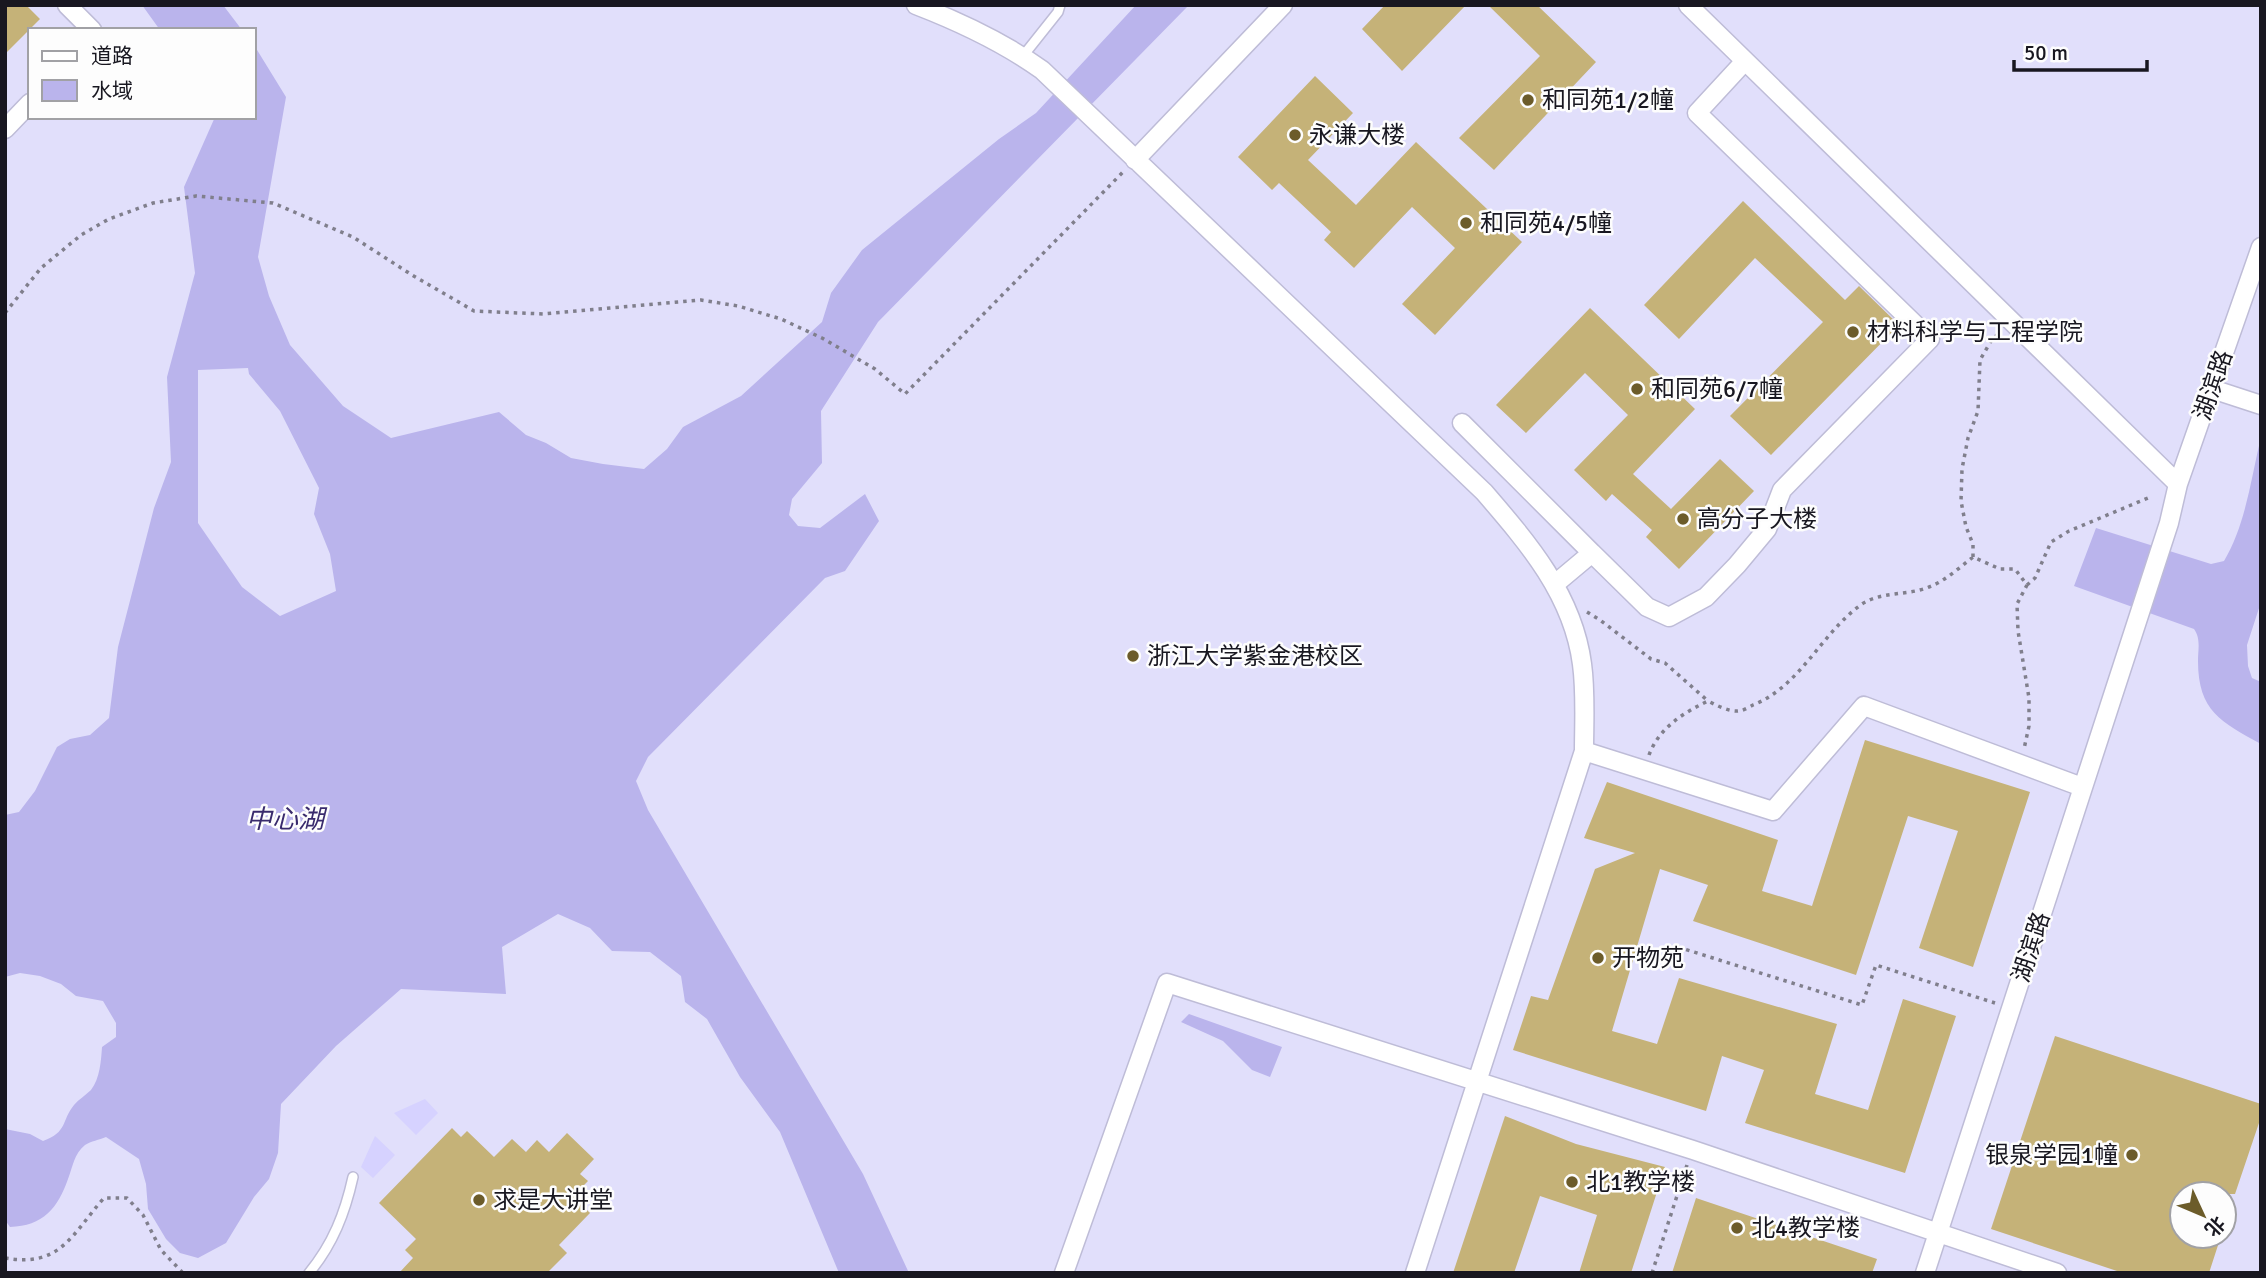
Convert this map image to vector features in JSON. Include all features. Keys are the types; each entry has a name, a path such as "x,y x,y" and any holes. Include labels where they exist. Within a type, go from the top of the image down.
{"street":[{"path":"67,5 90,28"},
{"path":"916,5 958,21 1023,56 1042,70 1484,492 1531,549 1555,584 1564,605 1582,663 1584,751 1415,1273"},
{"path":"1135,160 1283,5"},
{"path":"1688,5 2178,484"},
{"path":"1462,423 1647,607 1669,617 1706,597 1766,528 1782,490 1930,339 1697,113 1745,61"},
{"path":"5,129 28,105"},
{"name":"湖滨路","path":"1925,1273 2169,523 2178,484 2261,247"},
{"path":"2212,389 2261,405"},
{"path":"1555,584 1592,553"},
{"path":"1584,751 1773,811 1864,706 2082,788"},
{"path":"1064,1273 1167,983 1693,1150 2057,1273"}],"lane":[{"path":"1023,56 1058,12 1060,5"},
{"path":"309,1273 331,1242 341,1221 353,1177"}],"path":[{"path":"5,313 41,268 81,235 109,219 153,203 196,196 273,202 353,237 474,311 542,314 701,300 737,306 781,319 817,335 875,369 905,394 1135,160"},
{"path":"1973,557 1973,544 1966,527 1961,501 1962,469 1968,438 1978,411 1980,360 1991,341 2011,321"},
{"path":"2021,764 2029,726 2029,698 2018,631 2017,604 2027,585 2035,578 2051,542 2069,531 2148,498"},
{"path":"1973,557 2000,569 2015,569 2027,585"},
{"path":"1564,605 1590,613 1638,651 1665,663 1708,701 1738,711 1767,699 1810,660 1826,638 1863,604 1882,595 1929,587 1973,557"},
{"path":"1646,771 1649,752 1663,730 1691,709 1708,701"},
{"path":"1678,947 1862,1005 1876,965 2011,1008"},
{"path":"1652,1273 1693,1150"},
{"path":"5,1258 26,1262 46,1258 73,1238 104,1198 127,1198 143,1215 161,1250 183,1273"}],"shaded area":[{"name":"浙江大学紫金港校区","path":"5,5 2261,5 2261,1273 5,1273"},
{"path":"425,1099 438,1113 416,1135 394,1113"},
{"path":"375,1136 395,1155 373,1178 361,1167"}],"water":[{"path":"142,5 223,5 240,28 159,28"},
{"name":"中心湖","path":"1136,5 1189,5 878,322 821,411 822,463 792,499 789,515 798,526 820,528 865,494 879,521 845,571 825,578 648,757 636,781 648,810 863,1174 909,1273 839,1273 780,1132 740,1077 707,1019 685,1002 681,976 650,952 612,951 590,928 558,914 502,947 506,994 401,989 336,1046 281,1104 278,1153 269,1179 254,1197 226,1243 198,1258 180,1253 166,1239 148,1209 146,1184 139,1159 106,1137 87,1144 78,1152 64,1189 48,1214 32,1223 10,1227 5,1220 5,1129 30,1134 43,1141 57,1134 74,1105 94,1085 100,1069 102,1047 116,1037 116,1023 103,1001 76,996 61,984 40,976 20,973 5,977 5,815 19,812 35,791 57,747 70,739 90,735 109,718 118,647 154,508 171,462 167,377 195,273 184,187 214,119 256,119 256,48 286,97 258,257 269,296 290,345 343,406 391,438 499,412 526,435 571,458 603,464 644,469 667,449 683,427 741,396 822,322 831,293 862,250 999,139 1036,113","holes":["248,368 249,374 280,411 319,488 314,514 330,554 336,591 280,616 242,587 198,523 198,370"]},
{"path":"2261,437 2261,602 2247,645 2248,666 2252,678 2261,682 2261,744 2223,721 2207,703 2199,678 2198,640 2194,629 2074,586 2096,528 2211,564 2224,561 2243,516"},
{"path":"1189,1014 1282,1047 1270,1077 1252,1070 1223,1041 1181,1022"}],"building":[{"path":"5,5 26,5 40,19 28,28 5,54"},
{"path":"1385,5 1466,5 1402,71 1362,29"},
{"name":"和同苑1/2幢","path":"1488,5 1537,5 1596,62 1494,170 1459,138 1540,56"},
{"name":"和同苑4/5幢","path":"1315,76 1353,113 1308,160 1356,205 1416,142 1522,242 1435,335 1402,304 1455,248 1412,207 1354,268 1324,240 1331,232 1279,183 1272,190 1238,157"},
{"name":"材料科学与工程学院","path":"1743,201 1845,300 1859,286 1899,325 1771,455 1730,416 1823,322 1755,258 1679,339 1644,305"},
{"name":"和同苑6/7幢","path":"1590,308 1695,409 1633,474 1671,509 1720,459 1754,491 1679,569 1646,537 1652,530 1612,494 1606,501 1574,470 1628,415 1585,373 1526,433 1496,405"},
{"name":"开物苑","path":"1865,740 2030,792 1973,967 1919,948 1958,831 1908,816 1856,975 1693,921 1708,885 1660,869 1612,1031 1657,1044 1679,978 1837,1024 1815,1094 1868,1110 1903,999 1956,1016 1905,1173 1745,1123 1764,1070 1722,1056 1706,1111 1513,1050 1531,996 1548,1000 1595,869 1635,853 1584,838 1607,782 1778,840 1762,891 1812,906"},
{"name":"银泉学园1幢","path":"2055,1036 2261,1104 2261,1117 2238,1185 2238,1180 2168,1180 2168,1250 2216,1250 2209,1273 2123,1273 1991,1229"},
{"name":"北1教学楼","path":"1505,1116 1576,1144 1665,1167 1631,1273 1579,1273 1597,1215 1540,1196 1514,1273 1453,1273"},
{"name":"求是大讲堂","path":"452,1128 461,1137 467,1131 494,1157 512,1139 526,1152 537,1140 549,1152 567,1133 594,1159 580,1174 588,1181 573,1196 590,1213 559,1245 567,1253 547,1273 399,1273 413,1258 405,1250 416,1239 379,1203"},
{"name":"北4教学楼","path":"1696,1198 1877,1259 1872,1273 1672,1273"}],"place":[{"name":"和同苑1/2幢","path":"1528,100"},
{"name":"永谦大楼","path":"1295,135"},
{"name":"和同苑4/5幢","path":"1466,223"},
{"name":"材料科学与工程学院","path":"1853,332"},
{"name":"和同苑6/7幢","path":"1637,389"},
{"name":"高分子大楼","path":"1683,519"},
{"name":"浙江大学紫金港校区","path":"1133,656"},
{"name":"开物苑","path":"1598,958"},
{"name":"银泉学园1幢","path":"2132,1155"},
{"name":"北1教学楼","path":"1572,1182"},
{"name":"求是大讲堂","path":"479,1200"},
{"name":"北4教学楼","path":"1737,1228"}]}
